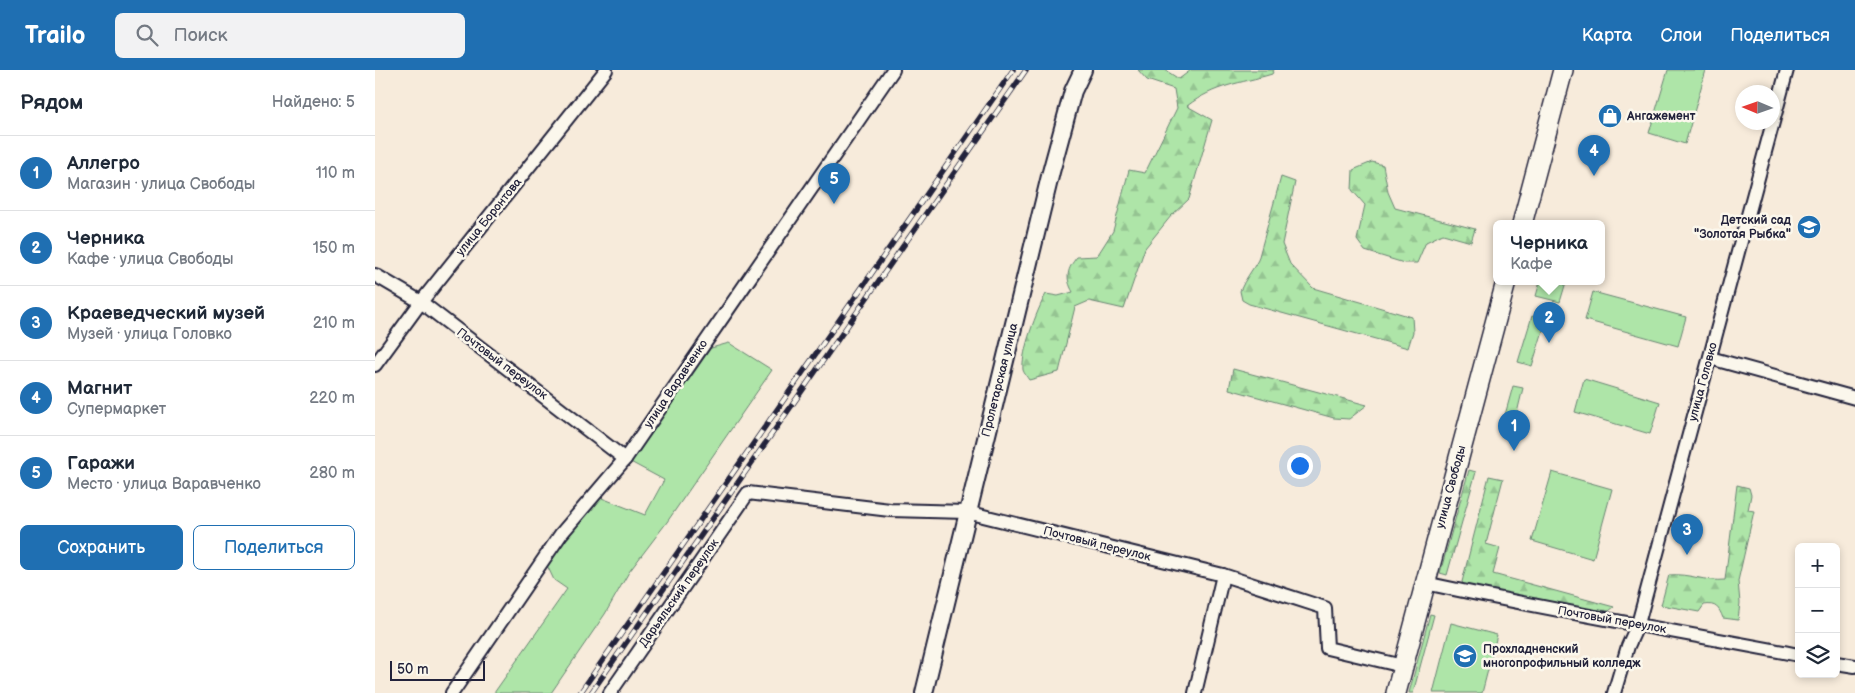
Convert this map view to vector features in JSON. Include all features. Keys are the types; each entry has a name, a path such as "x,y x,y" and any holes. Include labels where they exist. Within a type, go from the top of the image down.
{"main road":[{"path":"1523,220 1563,70"},
{"name":"улица Свободы","path":"1395,693 1505,285"}],"street":[{"name":"улица Боронтова","path":"375,365 421,302 606,70"},
{"name":"улица Варавченко","path":"452,693 561,534 625,459 893,70"},
{"name":"Пролетарская улица","path":"923,693 1051,172 1073,91 1083,70"},
{"name":"улица Головко","path":"1614,693 1638,624 1787,70"},
{"name":"Почтовый переулок","path":"375,275 421,302 625,459"},
{"path":"1710,358 1855,398"},
{"name":"Почтовый переулок","path":"748,493 890,510 967,512 1223,575 1325,608 1327,648 1403,666"},
{"name":"Дарьяльский переулок","path":"610,693 748,493"},
{"path":"1195,693 1223,575"},
{"name":"Почтовый переулок","path":"1425,584 1530,606 1638,624 1795,655"},
{"path":"1840,664 1855,666"}],"green space":[{"path":"1138,70 1165,70 1179,79 1191,70 1274,70 1272,74 1228,85 1208,93 1187,106 1212,120 1189,199 1171,216 1145,248 1124,309 1089,301 1075,307 1059,372 1029,380 1023,370 1024,353 1034,320 1046,294 1058,296 1073,292 1068,278 1071,266 1077,257 1097,256 1113,231 1129,170 1145,173 1177,108 1174,89 1147,80"},
{"path":"1668,70 1706,70 1685,144 1649,133"},
{"path":"1372,162 1383,165 1388,192 1395,208 1475,229 1471,242 1443,234 1426,242 1417,263 1404,263 1365,251 1357,240 1365,205 1352,190 1353,170"},
{"path":"1281,177 1295,182 1282,244 1290,264 1313,288 1412,317 1413,332 1408,348 1249,304 1242,300 1240,291 1258,260"},
{"path":"1539,285 1565,285 1560,302 1536,296"},
{"path":"1593,292 1686,317 1678,346 1585,320"},
{"path":"1532,316 1546,321 1532,366 1518,362"},
{"path":"729,343 772,370 667,522 629,572 605,614 551,693 494,693 567,589 554,580 544,559 594,495 645,515 664,480 625,459 697,352"},
{"path":"1233,369 1367,405 1349,419 1334,418 1229,389"},
{"path":"1584,379 1660,402 1650,434 1575,412"},
{"path":"1513,386 1523,388 1516,417 1505,415"},
{"path":"1469,470 1476,472 1447,575 1440,573"},
{"path":"1552,472 1612,489 1593,559 1532,541"},
{"path":"1489,476 1503,479 1486,544 1500,548 1493,574 1614,607 1609,611 1546,604 1464,585 1462,582"},
{"path":"1737,485 1749,488 1751,495 1748,510 1754,511 1738,581 1740,603 1738,620 1723,618 1718,609 1711,605 1704,605 1699,612 1661,605 1669,575 1725,580"},
{"path":"1430,614 1434,615 1413,693 1409,693"},
{"path":"1451,623 1497,635 1482,693 1433,693"}],"railway":[{"path":"580,693 1013,70"},
{"path":"591,693 1026,70"}],"place":[{"name":"Ангажемент","path":"1610,116"},
{"name":"Магнит","path":"1594,176"},
{"name":"Гаражи","path":"834,204"},
{"name":"Детский сад \"Золотая Рыбка\"","path":"1809,227"},
{"name":"Черника","path":"1549,343"},
{"name":"Аллегро","path":"1514,451"},
{"name":"Краеведческий музей","path":"1687,555"},
{"name":"Прохладненский многопрофильный колледж","path":"1465,656"}]}
